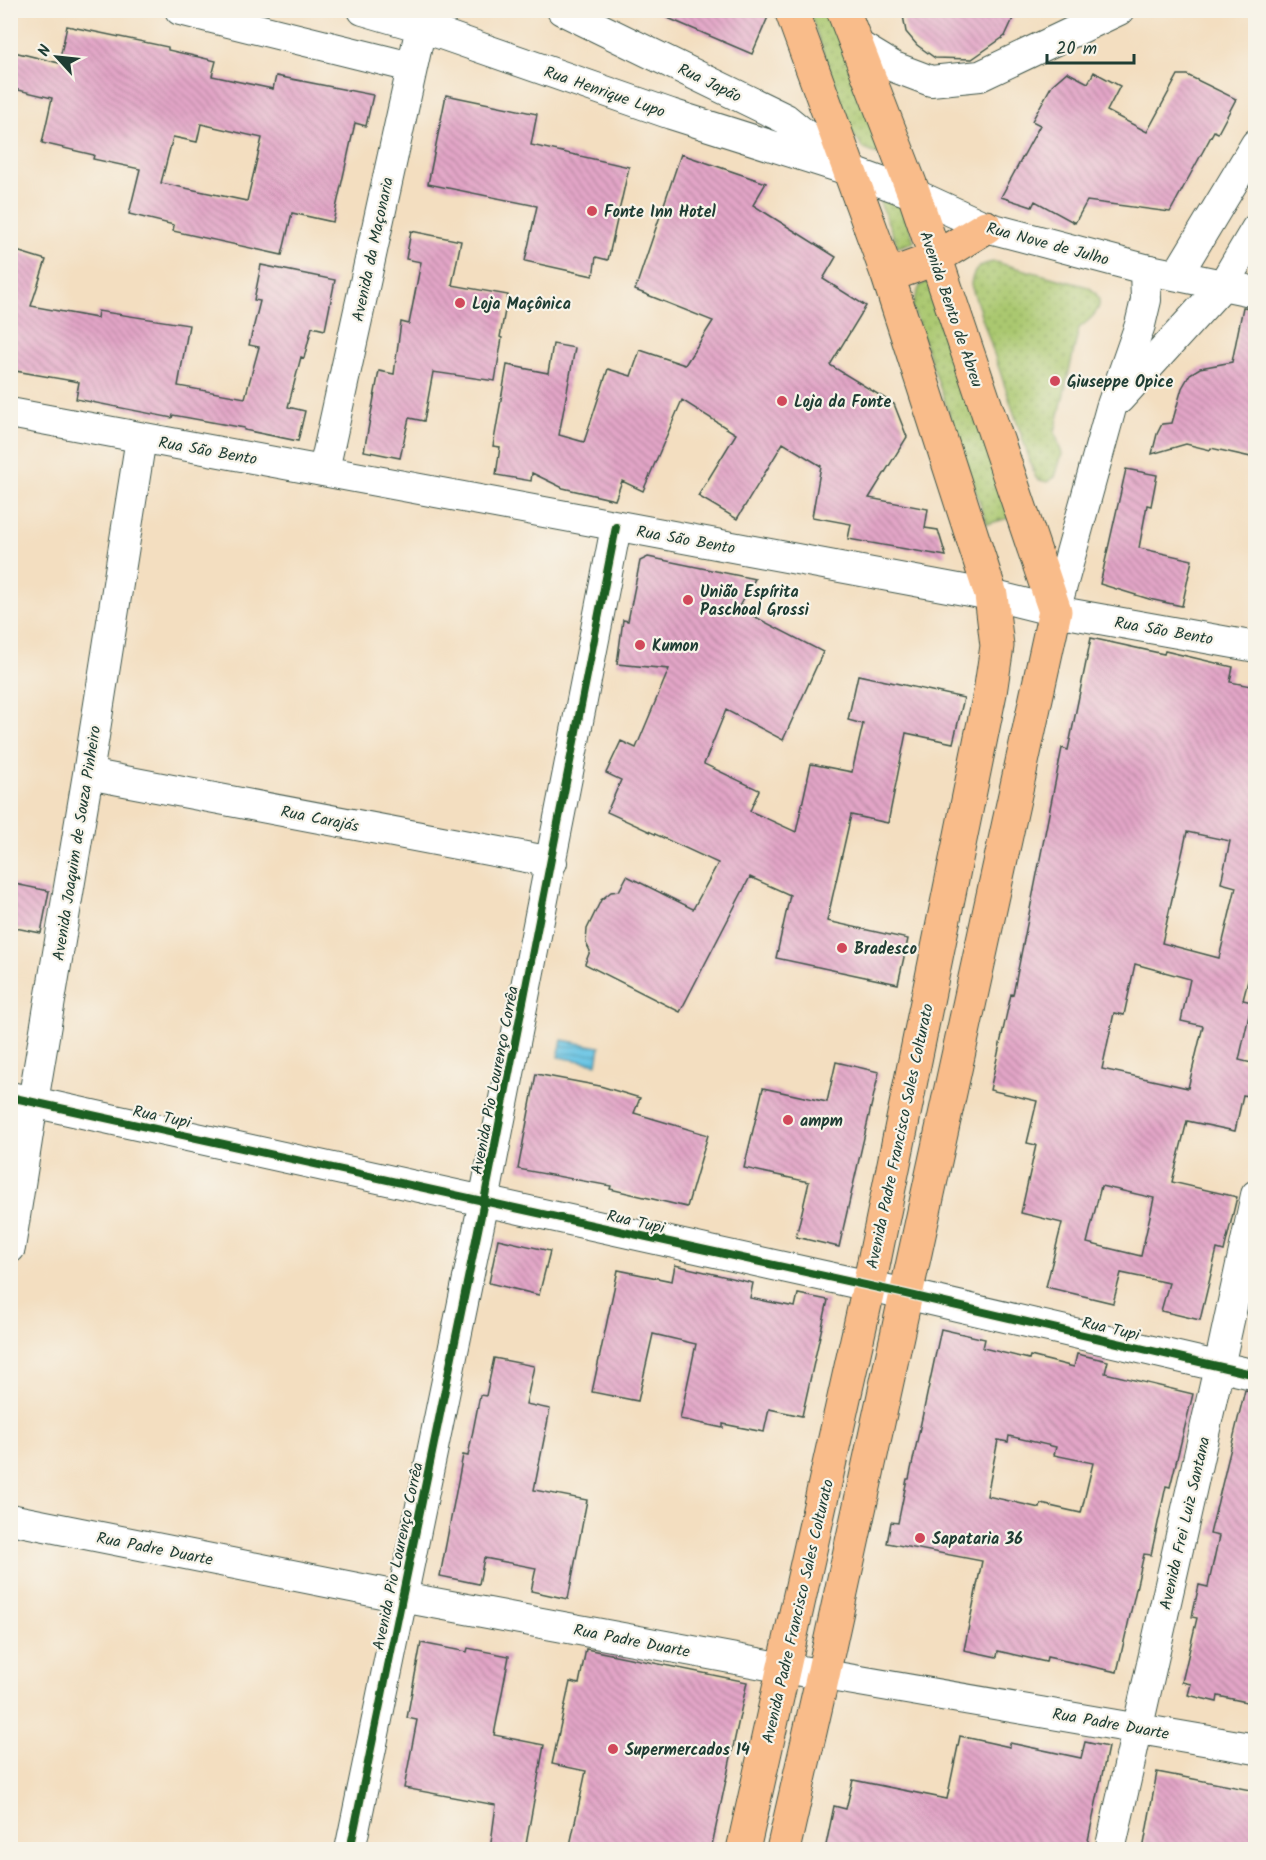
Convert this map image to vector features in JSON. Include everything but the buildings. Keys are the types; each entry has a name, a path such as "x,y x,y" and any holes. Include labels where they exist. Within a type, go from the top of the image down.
{"main road":[{"path":"791,10 888,276 991,595"},
{"name":"Avenida Bento de Abreu","path":"843,10 914,194 1054,611"},
{"path":"888,276 934,259 986,227"},
{"name":"Avenida Padre Francisco Sales Colturato","path":"743,1850 869,1286 990,693 997,646 991,595"},
{"path":"783,1850 823,1676 1054,611"}],"street":[{"path":"180,10 411,66"},
{"name":"Rua Henrique Lupo","path":"363,10 421,27 671,114 848,170"},
{"name":"Rua Japão","path":"562,10 786,119 848,170"},
{"path":"856,44 894,67 931,81 980,76 1119,10"},
{"name":"Avenida da Maçonaria","path":"324,470 421,27"},
{"path":"1178,275 1256,144"},
{"name":"Rua Nove de Julho","path":"848,170 914,194 986,227 1145,269 1256,292"},
{"path":"1111,408 1223,285 1256,230"},
{"path":"1054,611 1111,408 1140,326 1146,300 1145,269"},
{"name":"Rua São Bento","path":"10,413 991,595 1054,611 1256,647"},
{"name":"Avenida Joaquim de Souza Pinheiro","path":"10,1248 22,1100 88,774 141,438"},
{"name":"Avenida Pio Lourenço Corrêa","path":"350,1850 484,1201 616,527"},
{"name":"Rua Carajás","path":"88,774 552,862"},
{"name":"Rua Tupi","path":"22,1100 906,1294 1256,1375"},
{"name":"Avenida Frei Luiz Santana","path":"1110,1850 1256,1195"},
{"name":"Rua Padre Duarte","path":"10,1519 402,1597 823,1676 1256,1749"}],"green space":[{"path":"809,11 836,11 882,140 879,155 864,149 852,133"},
{"path":"876,193 903,203 914,242 898,247"},
{"path":"995,262 1088,287 1098,298 1099,304 1095,314 1079,328 1055,432 1062,454 1055,477 1047,482 1035,476 971,285 973,275 978,268"},
{"path":"931,279 1012,517 987,524 912,306 920,286"}],"water":[{"path":"562,1040 600,1047 597,1064 558,1057"}],"cycle path":[{"path":"350,1850 484,1201 616,527"},
{"path":"10,1097 906,1294 1256,1375"}],"place":[{"name":"Fonte Inn Hotel","path":"592,211"},
{"name":"Loja Maçônica","path":"460,303"},
{"name":"Giuseppe Opice","path":"1055,381"},
{"name":"Loja da Fonte","path":"782,401"},
{"name":"União Espírita Paschoal Grossi","path":"688,600"},
{"name":"Kumon","path":"640,645"},
{"name":"Bradesco","path":"842,948"},
{"name":"ampm","path":"788,1120"},
{"name":"Sapataria 36","path":"920,1538"},
{"name":"Supermercados 14","path":"613,1749"}]}
